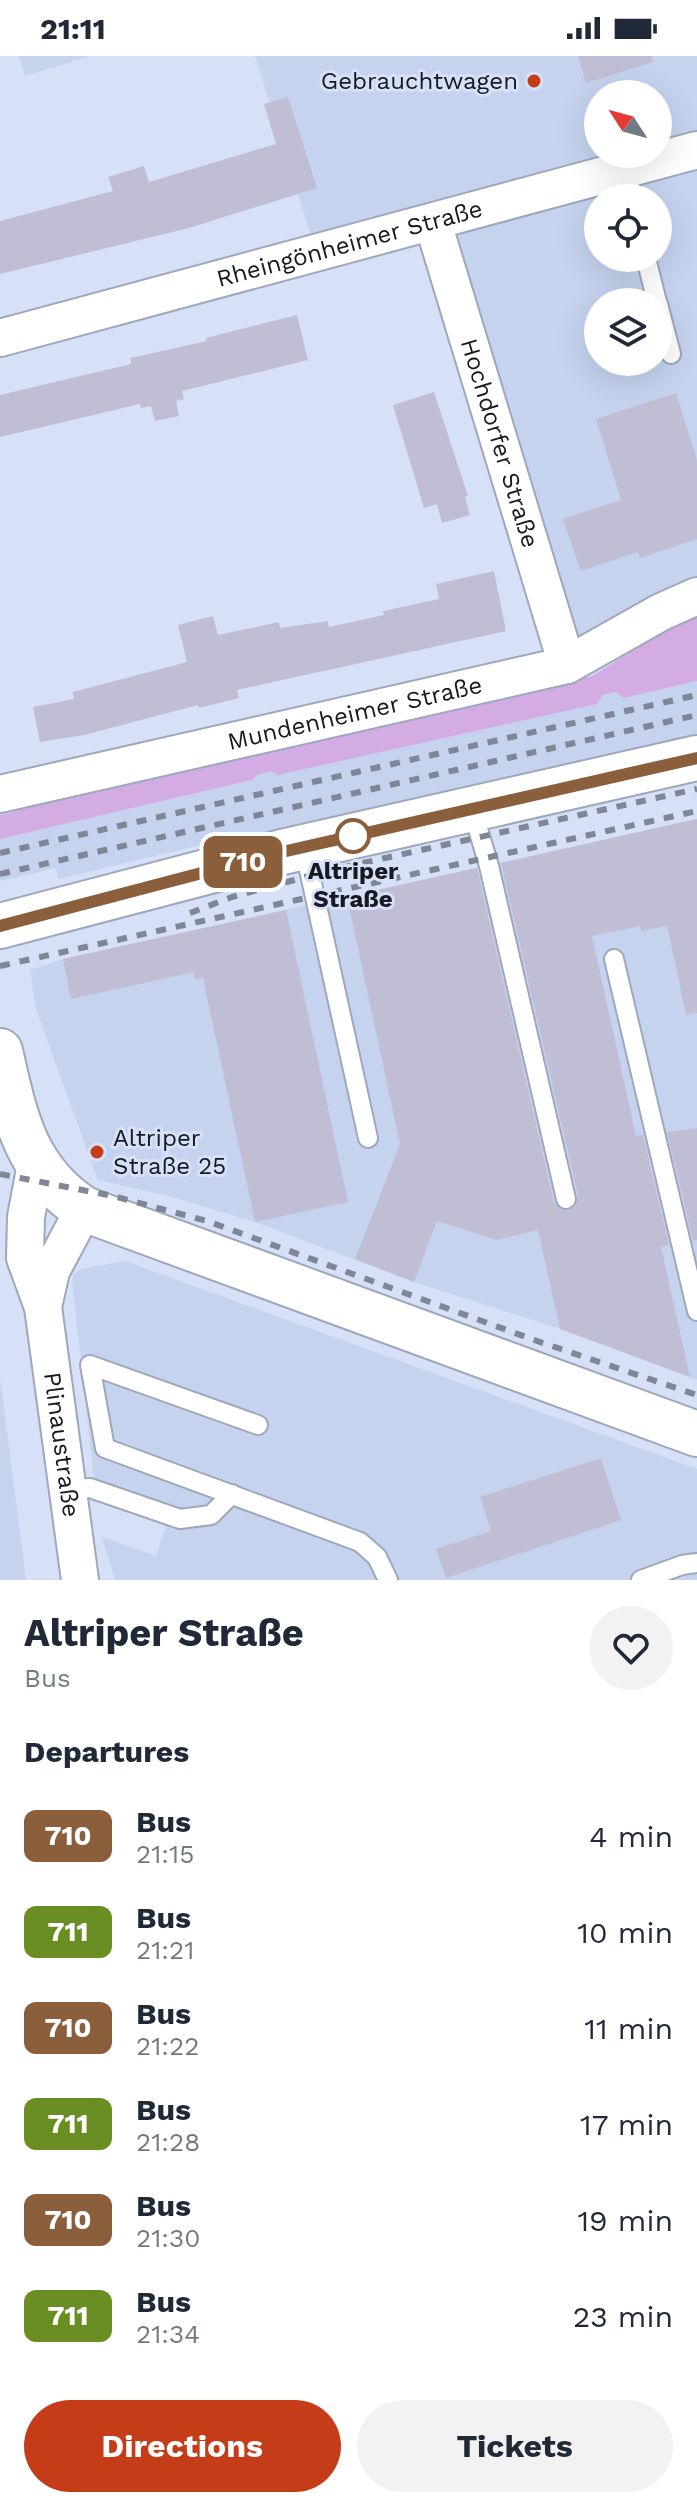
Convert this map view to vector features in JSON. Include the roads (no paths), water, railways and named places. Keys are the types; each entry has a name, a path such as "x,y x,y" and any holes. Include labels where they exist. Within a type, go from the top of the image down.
{"street":[{"name":"Rheingönheimer Straße","path":"0,338 433,223 629,183 697,150"},
{"name":"Hochdorfer Straße","path":"433,223 567,665"},
{"name":"Mundenheimer Straße","path":"0,794 567,665 661,612 697,596"},
{"path":"0,926 304,847 697,758"},
{"path":"0,1051 16,1116 36,1164 52,1184 84,1209 697,1434"},
{"name":"Plinaustraße","path":"36,1164 26,1217 25,1258 43,1307 80,1580"},
{"name":"Plinaustraße","path":"43,1307 51,1271 84,1209"}],"lane":[{"path":"472,809 489,866 566,1199"},
{"path":"304,847 368,1138"},
{"path":"614,959 697,1311"},
{"path":"258,1425 90,1365 105,1448 360,1542 377,1557 388,1580"},
{"path":"67,1490 90,1488 180,1519 211,1515 232,1494"},
{"path":"641,1580 682,1565 697,1563"}],"railway":[{"path":"0,853 697,695"},
{"path":"0,874 697,715"},
{"path":"190,913 232,897 331,870 697,789"},
{"path":"0,966 697,811"},
{"path":"0,1174 113,1196 207,1221 537,1341 697,1395"}],"place":[{"name":"Gebrauchtwagen","path":"534,81"},
{"name":"Altriper Straße","path":"353,836"},
{"name":"Altriper Straße 25","path":"97,1152"}]}
